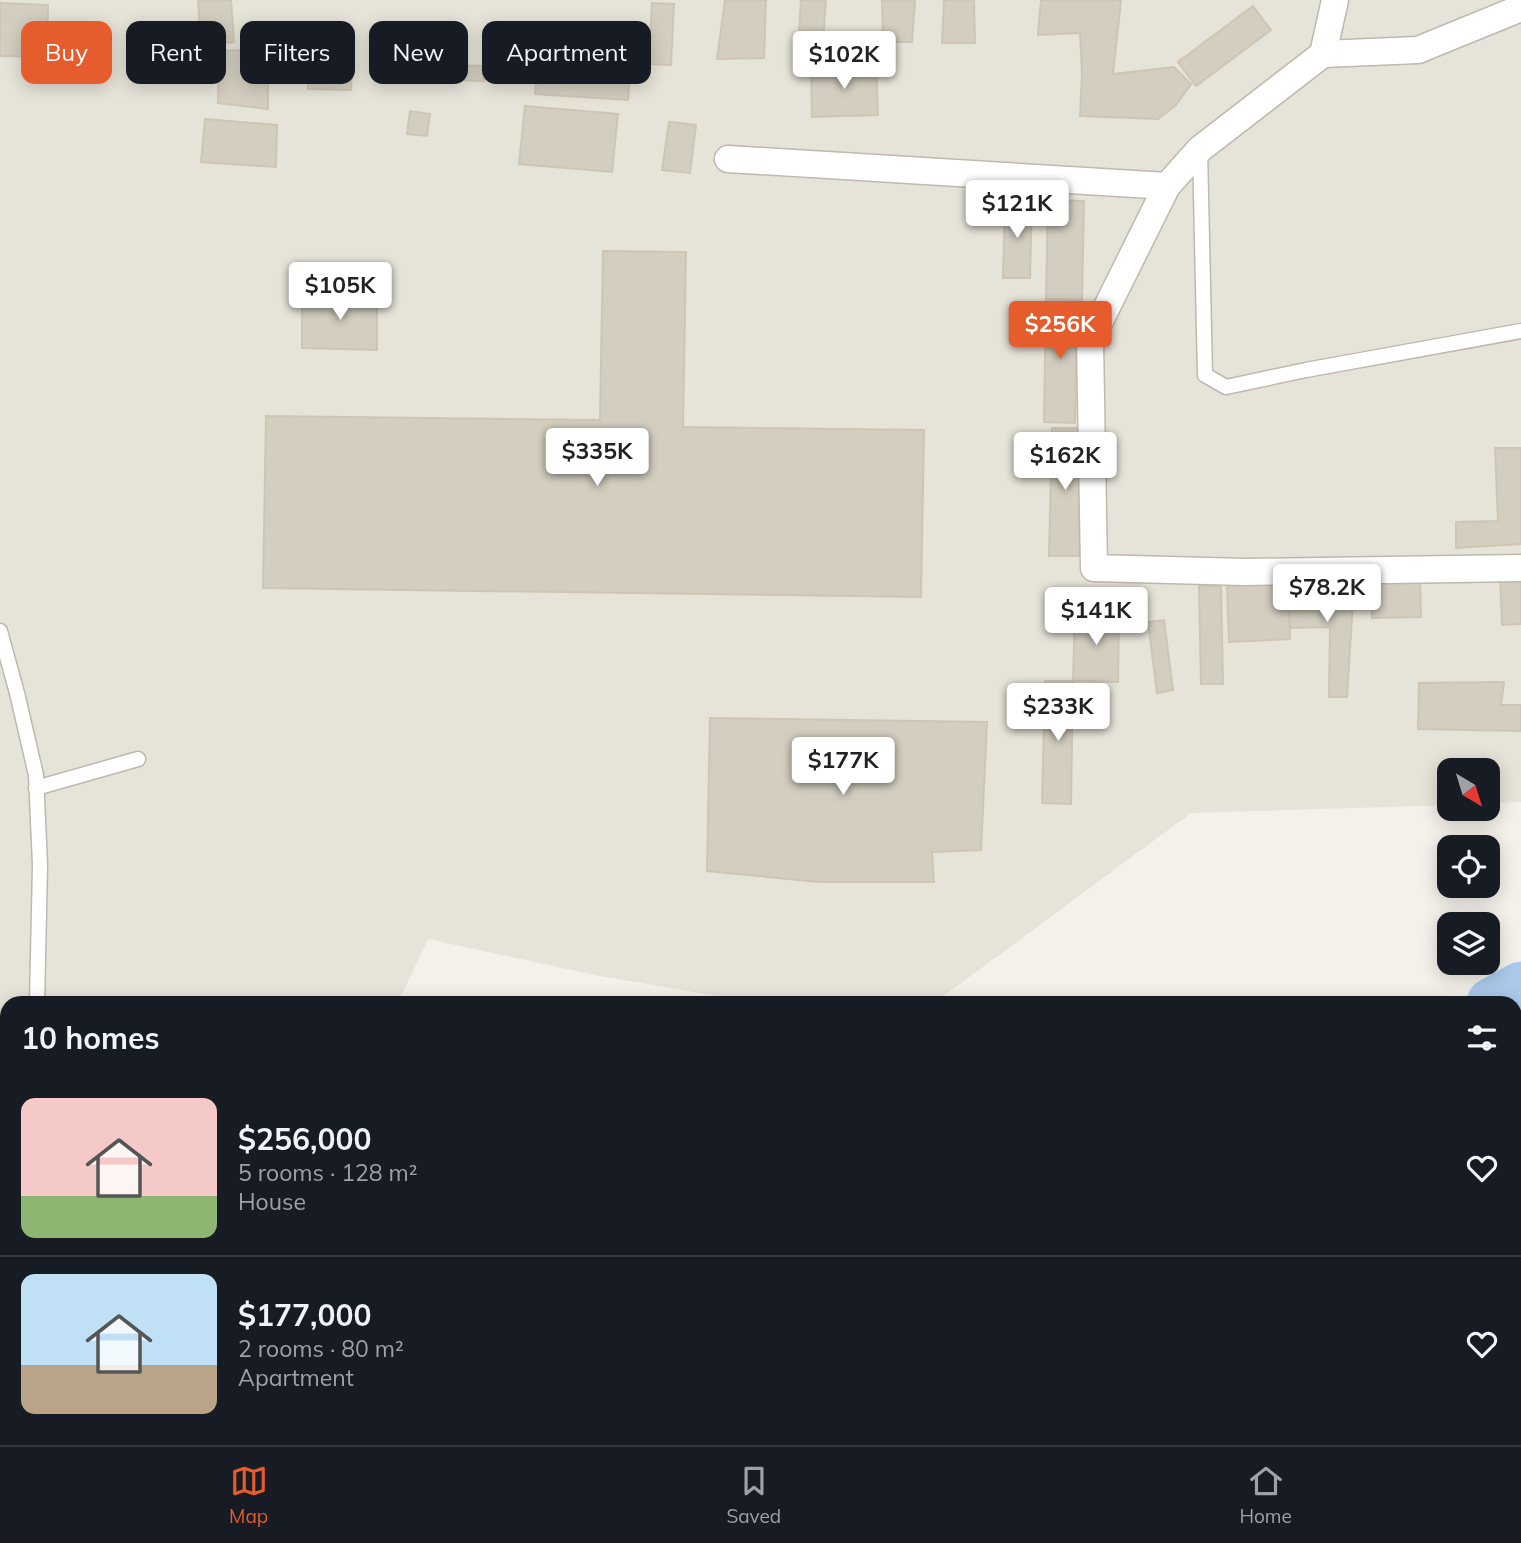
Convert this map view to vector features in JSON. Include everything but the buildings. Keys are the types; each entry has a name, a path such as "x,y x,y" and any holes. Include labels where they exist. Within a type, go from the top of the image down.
{"street":[{"path":"1323,54 1335,0"},
{"path":"1521,8 1418,50 1323,54 1200,149 1167,186 1090,341 1094,568 1245,572 1521,568"},
{"path":"728,159 1167,186"}],"lane":[{"path":"1200,149 1205,375 1226,387 1521,331"},
{"path":"0,631 36,775 40,865 37,996"},
{"path":"36,788 138,760"}],"shaded area":[{"path":"0,0 1521,0 1521,802 1500,803 1500,758 1437,758 1437,805 1191,813 943,996 719,996 600,976 428,939 401,996 0,996"}],"waterway":[{"path":"1505,996 1521,987"}]}
